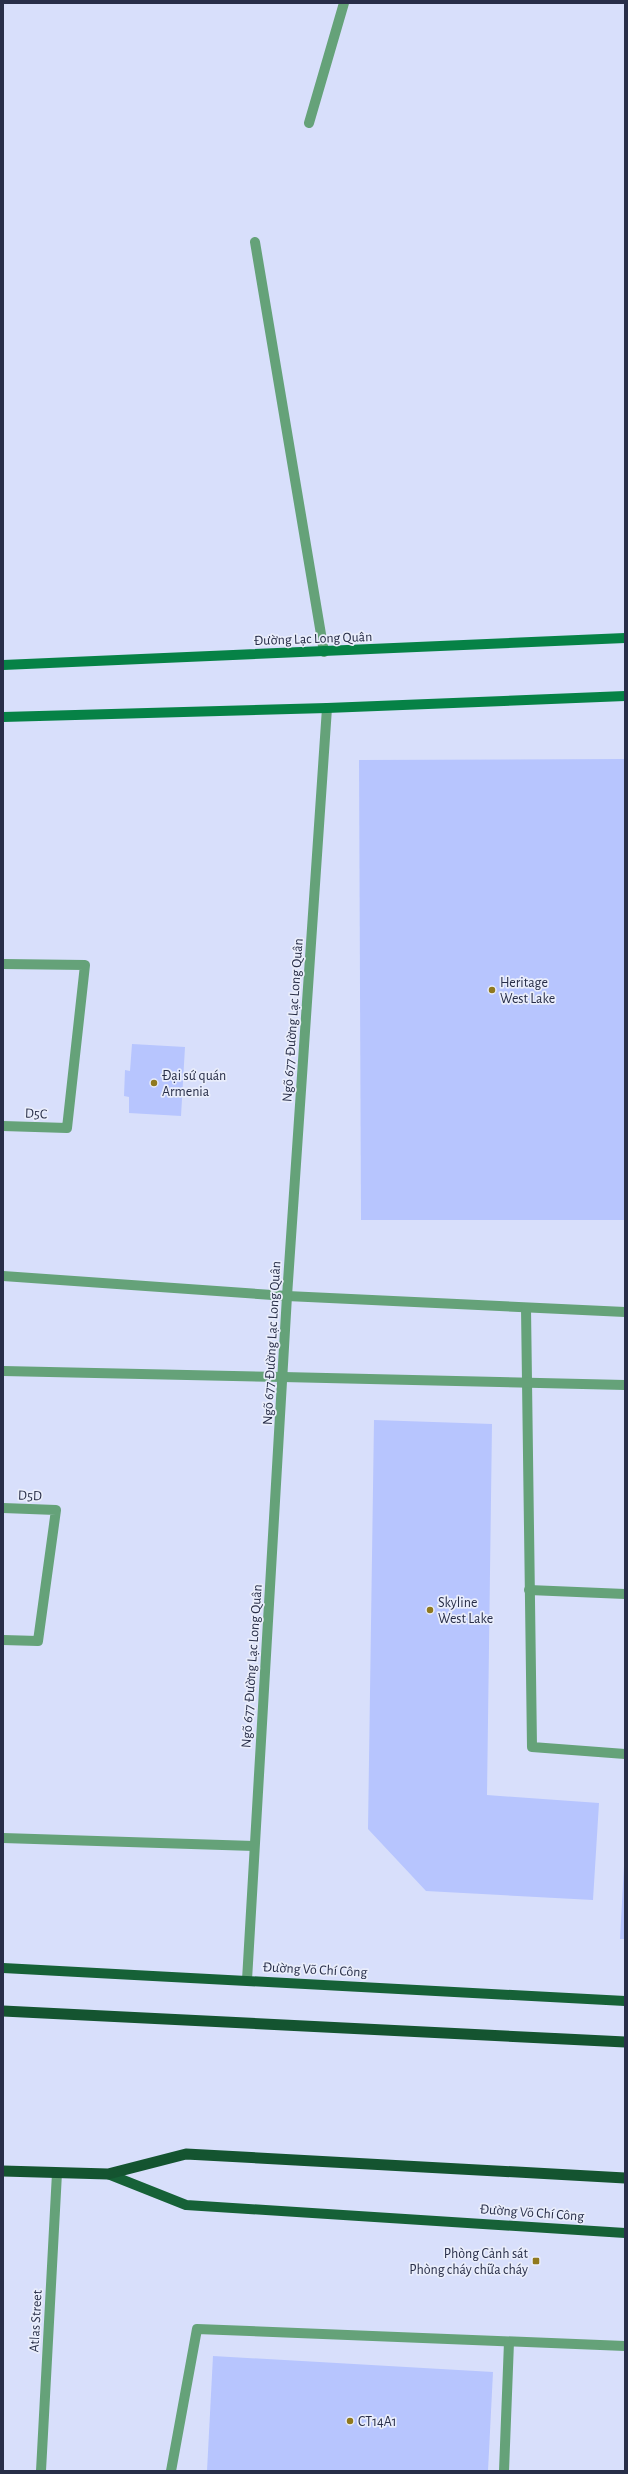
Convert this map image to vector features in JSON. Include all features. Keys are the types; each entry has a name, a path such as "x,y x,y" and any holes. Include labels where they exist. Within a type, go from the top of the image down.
{"highway":[{"path":"3,2011 625,2042"},
{"name":"Đường Võ Chí Công","path":"3,2171 108,2174 186,2154 625,2178"}],"main road":[{"name":"Đường Lạc Long Quân","path":"3,665 625,638"},
{"path":"3,717 327,708 625,696"},
{"name":"Đường Võ Chí Công","path":"3,1968 625,2001"},
{"name":"Đường Võ Chí Công","path":"108,2174 186,2205 625,2233"}],"street":[{"path":"309,123 344,3"},
{"path":"255,242 324,652"},
{"name":"Ngõ 677 Đường Lạc Long Quân","path":"247,1980 287,1296 327,708"},
{"name":"D5C","path":"3,964 85,965 68,1128 3,1126"},
{"path":"3,1276 287,1296 625,1312"},
{"path":"526,1308 525,1384 532,1748 625,1754"},
{"path":"3,1371 525,1384 625,1385"},
{"name":"D5D","path":"3,1508 56,1510 38,1641 3,1640"},
{"path":"529,1590 625,1594"},
{"path":"3,1838 254,1846"},
{"name":"Atlas Street","path":"40,2471 57,2173"},
{"path":"171,2471 197,2329 625,2346"},
{"path":"504,2471 509,2342"}],"building":[{"name":"Heritage West Lake","path":"625,759 625,1220 361,1220 359,760"},
{"name":"Đại sứ quán Armenia","path":"132,1044 185,1047 181,1116 129,1113 129,1097 124,1096 125,1070 130,1071"},
{"name":"Skyline West Lake","path":"374,1420 492,1424 487,1795 599,1803 593,1900 426,1891 368,1829"},
{"path":"624,1866 625,1939 620,1939"},
{"name":"CT14A1","path":"213,2356 493,2372 488,2471 207,2471"}],"place":[{"name":"Heritage West Lake","path":"492,990"},
{"name":"Đại sứ quán Armenia","path":"154,1083"},
{"name":"Skyline West Lake","path":"430,1610"},
{"name":"Phòng Cảnh sát Phòng cháy chữa cháy","path":"536,2261"},
{"name":"CT14A1","path":"350,2421"}]}
